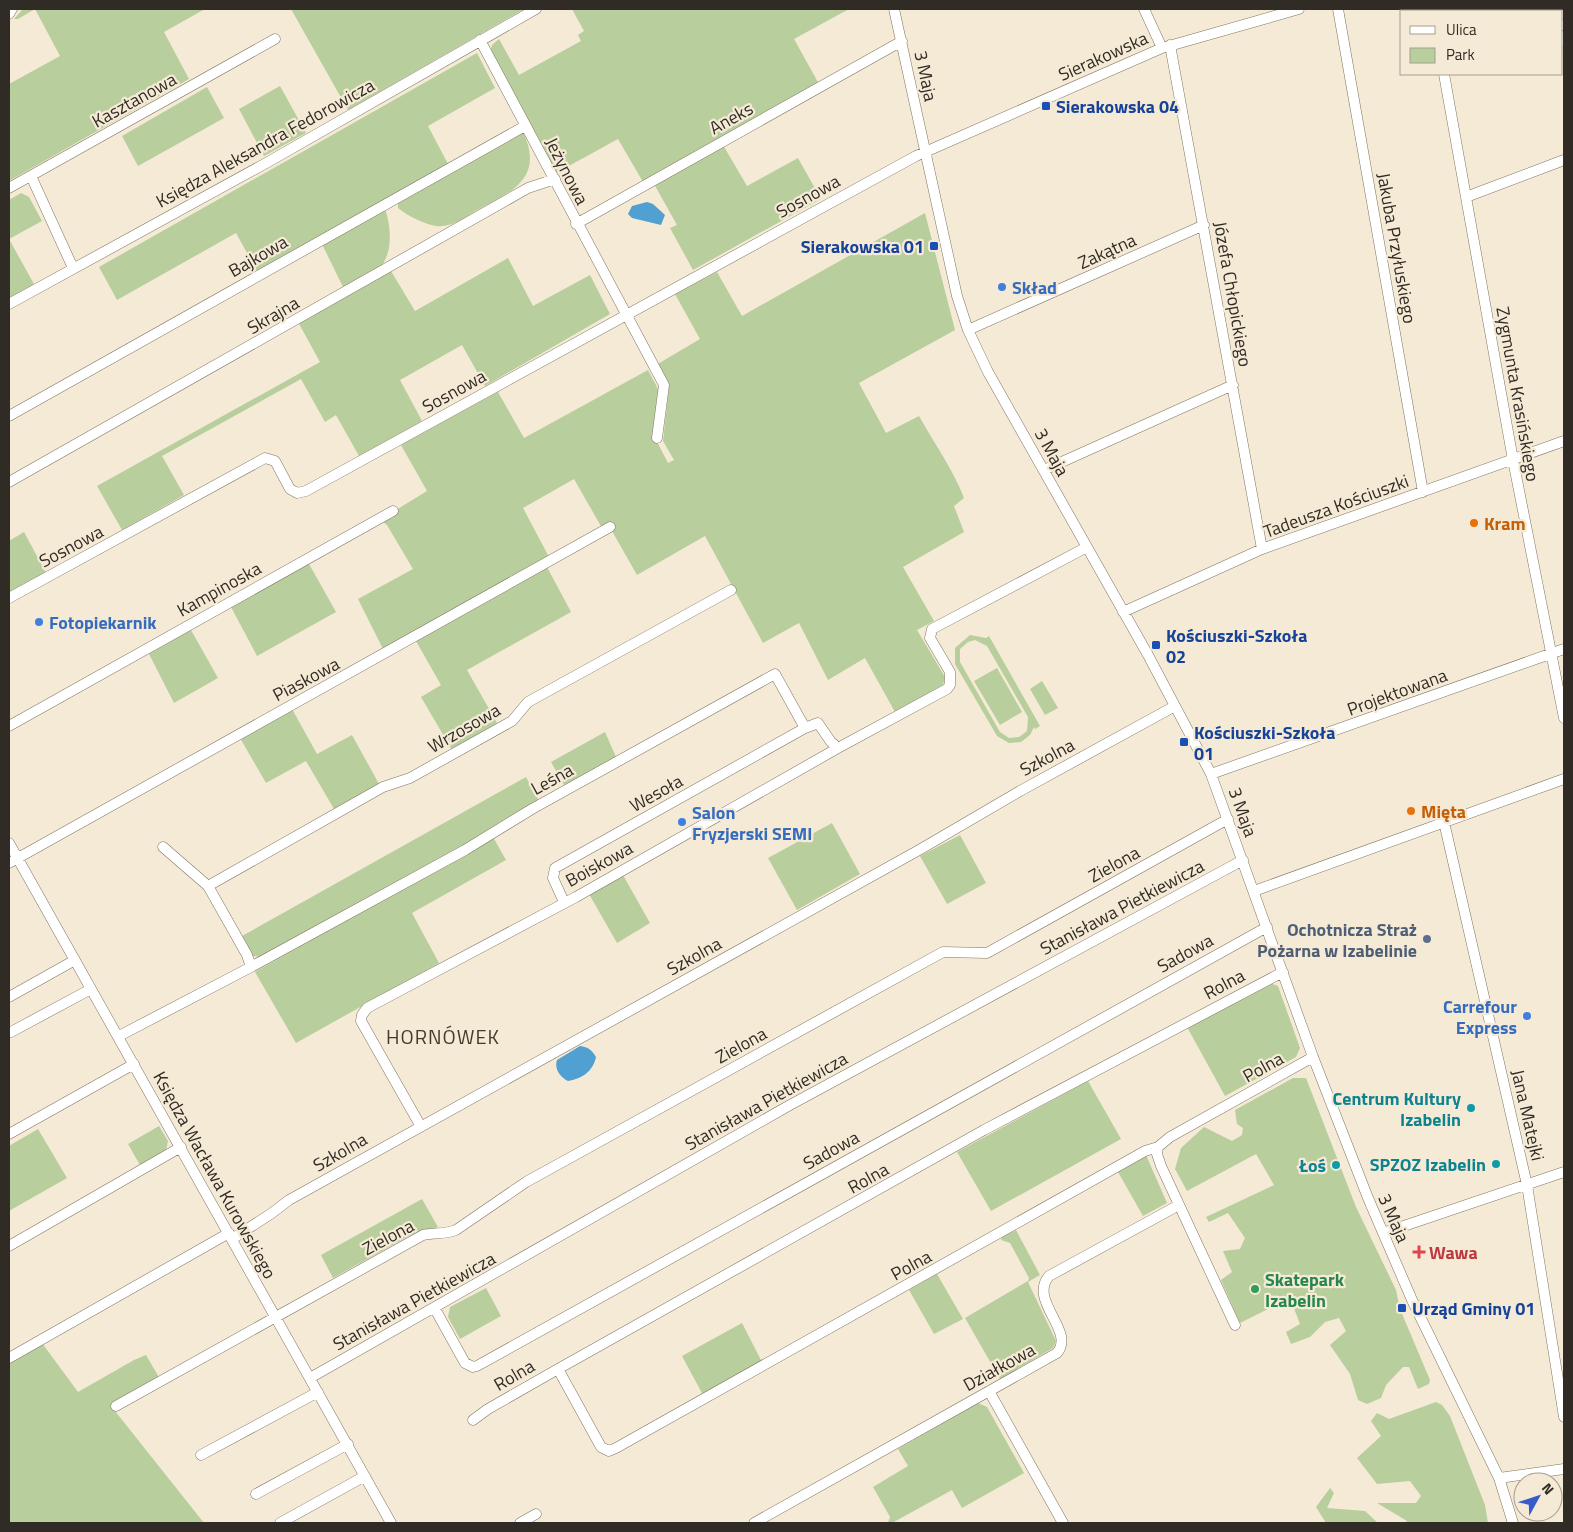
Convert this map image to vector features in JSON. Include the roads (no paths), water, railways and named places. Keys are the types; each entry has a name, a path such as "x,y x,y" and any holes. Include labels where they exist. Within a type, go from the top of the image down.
{"street":[{"path":"9,14 12,9"},
{"name":"Księdza Aleksandra Fedorowicza","path":"9,304 268,162 536,9"},
{"name":"3 Maja","path":"894,9 957,296 968,330 988,372 1124,612 1211,774 1313,1058 1383,1234 1412,1300 1499,1478 1513,1523"},
{"name":"Józefa Chłopickiego","path":"1144,9 1166,47 1204,225 1262,549"},
{"name":"Sierakowska","path":"926,152 1166,47 1299,9"},
{"name":"Jakuba Przyłuskiego","path":"1338,9 1423,492"},
{"name":"Kasztanowa","path":"9,188 275,39"},
{"name":"Jeżynowa","path":"480,40 555,179 576,224 627,316"},
{"name":"Aneks","path":"576,224 902,41"},
{"name":"Zygmunta Krasińskiego","path":"1444,75 1513,460 1564,718"},
{"name":"Bajkowa","path":"9,416 525,126"},
{"name":"Sosnowa","path":"9,598 265,458 275,461 290,488 297,493 306,491 627,316 847,192 926,152"},
{"path":"1466,197 1564,160"},
{"path":"30,176 73,268"},
{"name":"Skrajna","path":"9,482 528,188 555,179"},
{"name":"Zakątna","path":"968,330 1204,225"},
{"path":"627,316 664,385 657,438"},
{"path":"1044,470 1233,385"},
{"name":"Tadeusza Kościuszki","path":"1124,612 1262,549 1564,441"},
{"name":"Kampinoska","path":"9,726 393,511"},
{"name":"Piaskowa","path":"13,860 610,527"},
{"name":"Boiskowa","path":"420,1125 361,1021 362,1015 367,1008 564,902 947,689 950,685 950,672 930,638 932,629 1087,547"},
{"name":"Wrzosowa","path":"208,886 384,787 410,778 504,726 512,721 528,702 731,590"},
{"name":"Projektowana","path":"1211,774 1564,649"},
{"name":"Leśna","path":"251,967 465,850 532,809 775,674 806,728"},
{"name":"Szkolna","path":"9,1358 230,1236 420,1125 1175,706"},
{"path":"806,728 818,723 831,742 838,748"},
{"name":"Wesoła","path":"564,902 552,878 555,868 806,728"},
{"path":"1254,891 1564,779"},
{"name":"Zielona","path":"116,1406 275,1316 424,1235 456,1230 526,1182 943,952 987,953 1228,819"},
{"name":"Jana Matejki","path":"1444,822 1527,1185 1564,1417"},
{"name":"Księdza Wacława Kurowskiego","path":"9,843 13,860 75,960 119,1036 391,1523"},
{"path":"119,1036 251,967 247,955 208,886 163,847"},
{"name":"Stanisława Pietkiewicza","path":"310,1378 435,1309 790,1105 1243,860"},
{"name":"Sadowa","path":"435,1309 465,1362 473,1367 477,1366 1267,927"},
{"path":"9,997 75,960"},
{"name":"Rolna","path":"473,1420 558,1369 984,1130 1283,972"},
{"path":"10,1032 91,989"},
{"name":"Polna","path":"558,1369 601,1447 609,1451 1146,1151 1158,1147 1170,1137 1313,1058"},
{"path":"9,1134 134,1064"},
{"path":"9,1246 181,1147"},
{"path":"1158,1147 1157,1154 1161,1166 1235,1325"},
{"path":"1383,1234 1564,1172"},
{"name":"Działkowa","path":"754,1523 768,1520 1061,1349 1062,1339 1043,1293 1044,1282 1049,1276 1179,1205"},
{"path":"989,1391 1063,1523"},
{"path":"201,1455 318,1392"},
{"path":"256,1494 348,1444"},
{"path":"1499,1478 1564,1469"},
{"path":"280,1523 365,1476"},
{"path":"520,1523 536,1514"}],"water":[{"path":"647,202 653,204 665,215 661,225 632,218 628,214 632,206"},
{"path":"580,1046 588,1048 596,1057 592,1067 586,1074 568,1081 558,1072 556,1067 557,1060"}],"place":[{"name":"Sierakowska 04","path":"1046,106"},
{"name":"Sierakowska 01","path":"934,246"},
{"name":"Skład","path":"1002,287"},
{"name":"Kram","path":"1474,523"},
{"name":"Fotopiekarnik","path":"39,622"},
{"name":"Kościuszki-Szkoła 02","path":"1156,645"},
{"name":"Kościuszki-Szkoła 01","path":"1184,742"},
{"name":"Mięta","path":"1411,811"},
{"name":"Salon Fryzjerski SEMI","path":"682,822"},
{"name":"Ochotnicza Straż Pożarna w Izabelinie","path":"1427,939"},
{"name":"Carrefour Express","path":"1527,1016"},
{"name":"Centrum Kultury Izabelin","path":"1471,1108"},
{"name":"SPZOZ Izabelin","path":"1496,1164"},
{"name":"Łoś","path":"1336,1165"},
{"name":"Wawa","path":"1419,1252"},
{"name":"Skatepark Izabelin","path":"1255,1289"},
{"name":"Urząd Gminy 01","path":"1402,1308"}],"district":[{"name":"HORNÓWEK","path":"443,1036"}]}
